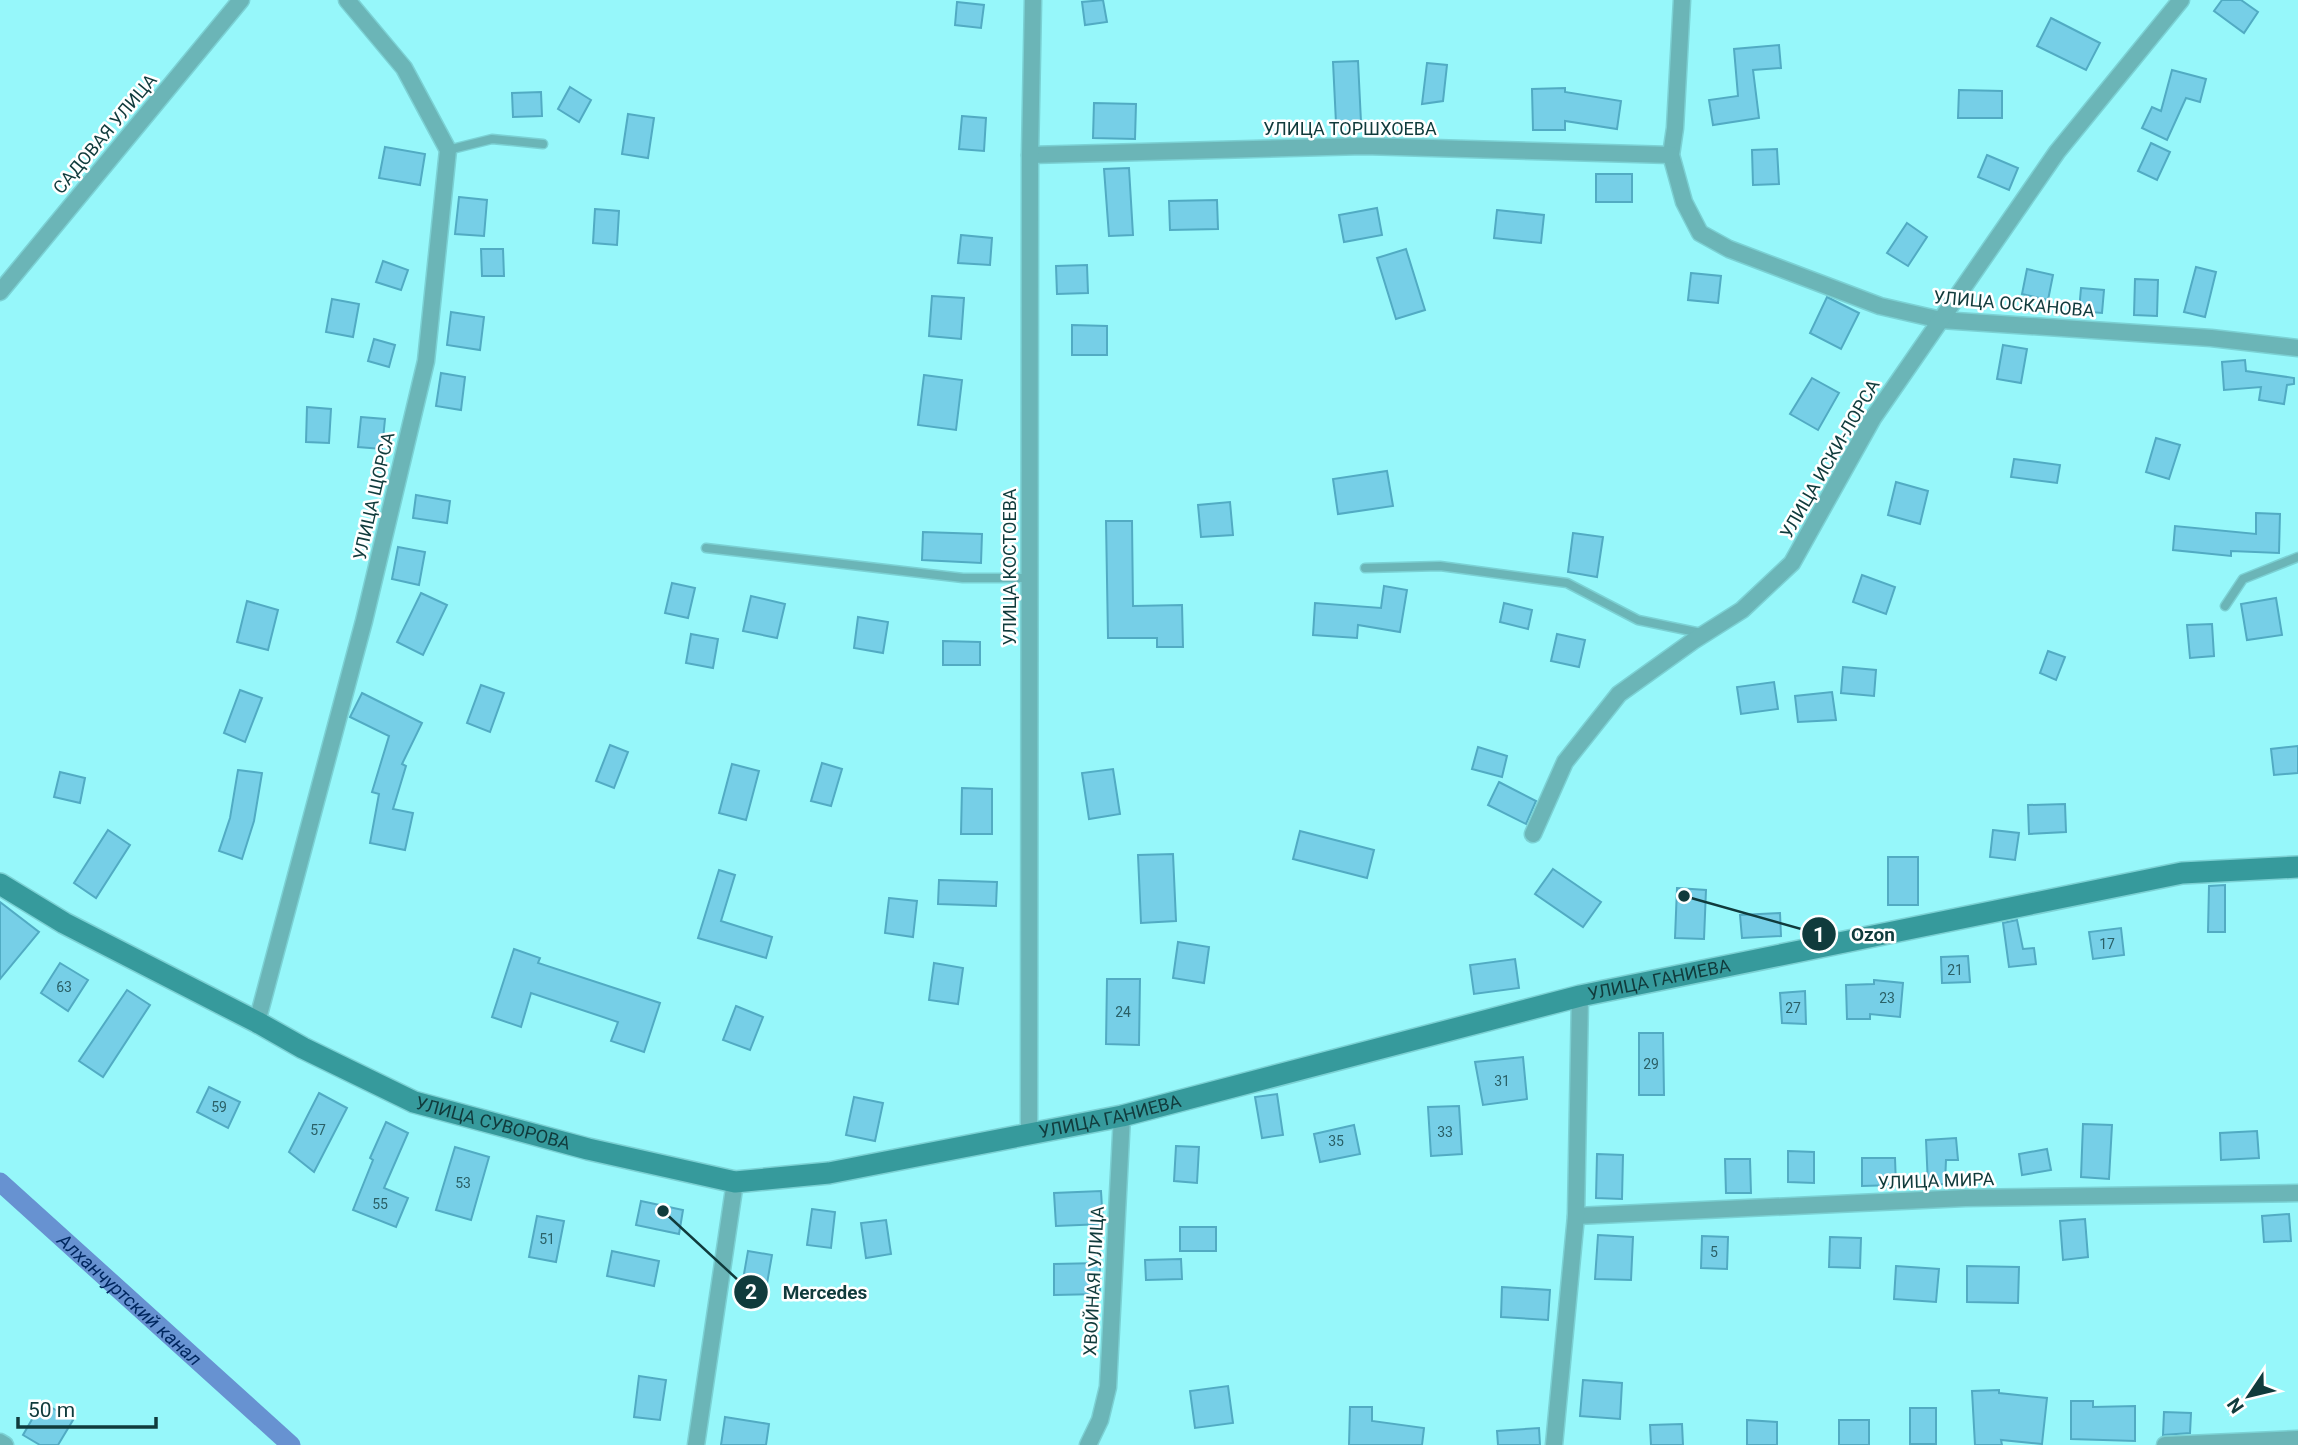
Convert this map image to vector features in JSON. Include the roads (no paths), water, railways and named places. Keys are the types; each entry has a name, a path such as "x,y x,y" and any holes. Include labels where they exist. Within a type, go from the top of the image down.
{"main road":[{"name":"УЛИЦА ГАНИЕВА","path":"1029,1133 1122,1116 1580,996 2182,873 2298,867"},
{"name":"УЛИЦА СУВОРОВА","path":"0,884 64,923 257,1021 303,1048 414,1102 588,1149 735,1182 829,1173 1029,1133"}],"street":[{"name":"САДОВАЯ УЛИЦА","path":"0,292 241,0"},
{"path":"347,0 404,68 448,150"},
{"name":"УЛИЦА КОСТОЕВА","path":"1029,1133 1030,155 1033,0"},
{"path":"1671,155 1682,0"},
{"name":"УЛИЦА ИСКИ-ЛОРСА","path":"1533,834 1565,762 1619,694 1742,610 1792,563 1873,418 2057,152 2180,0"},
{"name":"УЛИЦА ТОРШХОЕВА","path":"1030,155 1364,146 1671,155"},
{"name":"УЛИЦА ЩОРСА","path":"257,1021 364,621 426,361 448,150"},
{"name":"УЛИЦА ОСКАНОВА","path":"1671,155 1684,202 1700,233 1729,249 1880,306 1941,320 2211,338 2298,348"},
{"path":"1553,1445 1576,1216 1580,996"},
{"name":"ХВОЙНАЯ УЛИЦА","path":"1088,1445 1100,1420 1108,1387 1122,1116"},
{"path":"696,1445 735,1182"},
{"name":"УЛИЦА МИРА","path":"1576,1216 1965,1198 2298,1193"},
{"path":"2165,1445 2298,1439"}],"lane":[{"path":"448,150 492,139 543,144"},
{"path":"706,548 963,578 1029,578"},
{"path":"2225,607 2243,579 2298,557"},
{"path":"1364,568 1440,566 1567,583 1639,620 1704,634"}],"waterway":[{"name":"Алханчуртский канал","path":"0,1182 291,1445"}],"place":[{"name":"Ozon","path":"1684,896"},
{"name":"Mercedes","path":"663,1211"}]}
